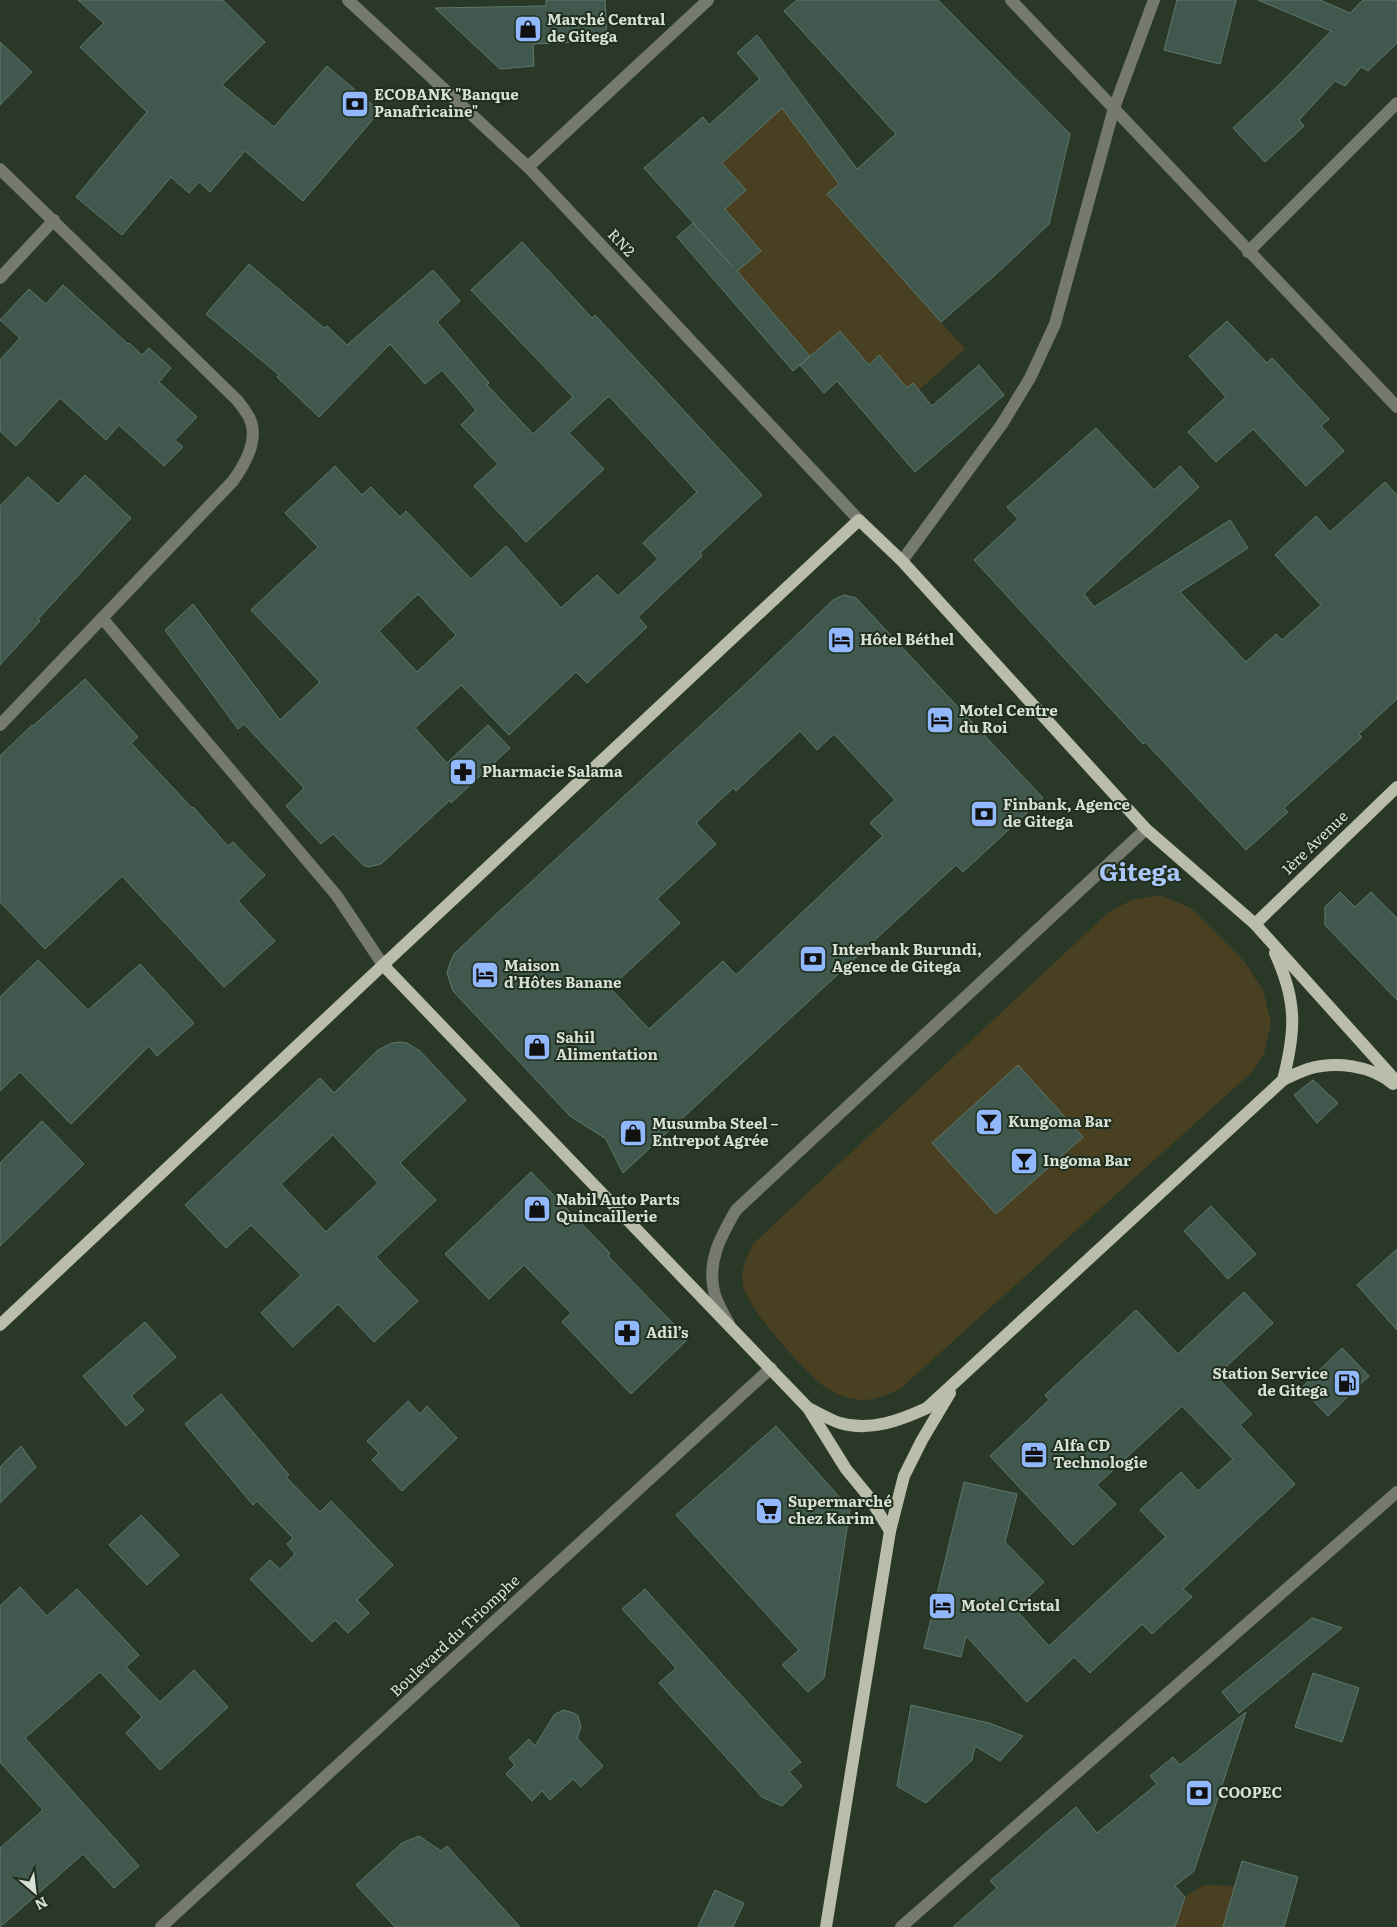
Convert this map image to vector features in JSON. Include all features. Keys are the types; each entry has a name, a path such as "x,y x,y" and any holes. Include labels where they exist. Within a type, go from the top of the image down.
{"main road":[{"path":"0,1326 859,520 902,561 1146,829 1254,924 1397,1082"},
{"name":"1ère Avenue","path":"1254,924 1397,787"},
{"path":"1269,940 1285,975 1292,1003 1293,1028 1282,1080"},
{"path":"383,965 808,1408 846,1470 869,1497 890,1531"},
{"path":"808,1408 841,1423 866,1426 900,1421 927,1408 1282,1080 1309,1069 1337,1064 1363,1069 1387,1078 1397,1086"},
{"path":"826,1927 890,1531 904,1476 922,1440 958,1380"}],"street":[{"name":"RN2","path":"348,0 528,167 859,520"},
{"path":"528,167 708,0"},
{"path":"1011,0 1397,407"},
{"path":"902,561 1002,424 1030,378 1051,334 1114,108 1154,0"},
{"path":"1248,252 1397,103"},
{"path":"0,169 238,401 250,419 252,440 247,462 233,481 0,725"},
{"path":"0,278 54,220"},
{"path":"102,618 337,896 383,965"},
{"path":"731,1326 714,1292 712,1261 720,1237 736,1210 1146,829"},
{"name":"Boulevard du Triomphe","path":"161,1927 771,1368"},
{"path":"901,1927 1397,1492"},
{"path":"1366,1520 1397,1498"}],"shaded area":[{"path":"760,79 773,93 839,184 828,195 965,349 919,390 907,388 879,356 869,364 840,331 811,356 737,271 761,251 748,236 721,212 746,190 706,144 742,145 760,128 748,115 762,102 750,88"},
{"path":"1160,895 1191,908 1243,960 1263,990 1271,1023 1264,1054 1251,1073 900,1389 876,1398 860,1400 844,1397 825,1387 776,1337 747,1296 742,1274 753,1244 1109,912 1132,900"},
{"path":"1204,1885 1235,1886 1223,1927 1175,1927 1185,1897"}],"building":[{"path":"78,0 223,0 265,42 222,85 274,127 327,66 380,111 303,201 245,151 210,192 199,182 189,193 171,177 122,235 76,197 147,112 80,47 104,23"},
{"path":"546,0 605,0 607,41 533,44 534,66 500,69 435,8 546,6"},
{"path":"797,0 938,0 1070,134 1049,224 1003,268 941,322 827,194 839,184 782,108 722,163 746,190 725,209 761,251 737,271 810,356 793,371 677,237 693,223 732,266 644,168 703,117 709,125 760,79 737,53 757,35 857,169 896,134 784,11"},
{"path":"1177,0 1236,0 1220,64 1164,50"},
{"path":"1258,0 1320,0 1350,13 1363,0 1397,0 1397,43 1368,71 1361,67 1345,86 1335,81 1299,120 1304,126 1265,162 1233,128 1282,82 1331,31"},
{"path":"0,42 32,72 0,105"},
{"path":"522,242 592,318 595,315 762,495 700,553 702,556 638,617 647,627 587,683 576,672 509,735 461,685 415,728 447,763 488,725 510,748 381,864 368,867 363,865 333,834 321,844 286,806 304,788 244,724 238,729 165,630 193,604 280,720 320,682 251,610 318,547 285,513 335,466 362,495 371,487 400,517 406,511 471,579 506,546 561,608 597,575 618,596 658,559 643,543 697,492 609,396 569,433 604,469 526,542 474,486 498,464 461,425 476,410 442,370 425,384 390,344 319,417 277,377 279,375 206,314 249,264 324,328 327,326 347,345 433,270 460,301 437,322 489,383 487,385 533,434 573,397 471,290","holes":["418,594 456,635 417,672 379,631"]},
{"path":"63,285 142,355 149,348 171,368 159,382 197,417 175,440 183,447 164,466 119,425 106,440 60,398 16,446 0,431 0,360 20,338 0,320 29,289 46,304"},
{"path":"1227,321 1267,363 1272,358 1329,419 1321,426 1344,451 1306,486 1253,429 1216,462 1188,432 1226,397 1189,356"},
{"path":"840,331 869,365 879,355 907,388 913,383 932,406 979,365 1004,395 915,472 837,381 824,393 800,365"},
{"path":"1096,428 1154,490 1180,466 1199,487 1084,594 1094,607 1230,520 1248,548 1180,592 1246,662 1276,634 1282,640 1321,605 1275,555 1316,516 1330,532 1385,482 1397,495 1397,699 1359,734 1362,737 1284,808 1288,812 1246,850 1145,742 1143,744 974,560 1018,519 1007,507"},
{"path":"85,475 131,518 38,619 40,621 0,665 0,506 28,477 58,504"},
{"path":"844,595 856,598 1043,798 963,872 956,865 623,1173 606,1139 570,1116 453,991 447,973 450,963 454,954 751,679 833,600","holes":["800,731 817,750 834,734 895,800 870,823 883,836 736,975 723,961 649,1029 610,988 680,923 657,899 716,844 696,823 733,788 736,791"]},
{"path":"85,679 138,737 131,743 228,846 233,842 265,875 238,901 275,941 224,987 122,876 45,949 0,902 0,756"},
{"path":"1340,892 1355,907 1371,892 1397,918 1397,1000 1325,925 1325,907"},
{"path":"38,960 88,1010 140,964 194,1023 157,1056 149,1046 71,1124 20,1072 0,1091 0,997"},
{"path":"392,1043 407,1043 420,1051 466,1100 400,1163 436,1200 376,1257 418,1301 374,1342 338,1304 293,1347 261,1313 301,1275 251,1225 226,1248 185,1205 320,1078 334,1093 378,1050","holes":["333,1135 378,1183 326,1232 281,1184"]},
{"path":"1018,1065 1083,1137 996,1214 932,1143"},
{"path":"1313,1080 1338,1103 1317,1123 1294,1095"},
{"path":"42,1121 84,1164 0,1246 0,1163"},
{"path":"531,1172 610,1253 608,1256 688,1339 631,1394 562,1322 571,1313 524,1265 489,1299 445,1254"},
{"path":"1211,1206 1256,1254 1228,1279 1184,1231"},
{"path":"1397,1249 1397,1330 1357,1285"},
{"path":"1244,1292 1273,1323 1216,1376 1252,1414 1240,1425 1295,1484 1183,1589 1192,1597 1152,1634 1142,1624 1090,1673 1074,1657 1027,1702 966,1636 961,1657 924,1648 964,1482 1017,1494 1005,1542 1044,1582 1015,1609 1049,1646 1166,1537 1140,1510 1181,1472 1198,1491 1233,1459 1182,1406 1097,1485 1116,1504 1073,1545 990,1456 1049,1400 1045,1395 1136,1310 1178,1354"},
{"path":"145,1322 176,1357 131,1396 144,1410 126,1426 83,1376"},
{"path":"1342,1348 1369,1376 1328,1416 1301,1388"},
{"path":"221,1394 289,1475 286,1477 320,1512 331,1501 393,1565 357,1600 369,1613 348,1633 335,1620 312,1642 250,1579 270,1560 280,1569 295,1554 287,1544 293,1538 257,1501 253,1505 185,1424"},
{"path":"408,1401 420,1414 427,1406 457,1438 402,1491 372,1460 379,1453 367,1441"},
{"path":"776,1426 850,1509 824,1678 808,1692 782,1665 799,1650 676,1515"},
{"path":"21,1446 36,1467 0,1503 0,1467"},
{"path":"141,1515 179,1555 147,1585 109,1545"},
{"path":"20,1587 47,1616 77,1589 139,1655 126,1667 160,1702 194,1670 228,1707 160,1770 126,1733 142,1717 100,1672 25,1738 139,1866 114,1888 83,1854 0,1927 0,1848 43,1810 0,1762 0,1606"},
{"path":"645,1589 801,1762 789,1772 802,1786 782,1806 762,1797 659,1683 676,1668 622,1609"},
{"path":"1312,1618 1342,1628 1239,1713 1222,1692"},
{"path":"1313,1673 1359,1688 1342,1742 1295,1727"},
{"path":"911,1705 989,1723 1023,1736 1000,1761 975,1746 972,1760 926,1803 897,1786"},
{"path":"563,1710 578,1716 581,1727 577,1738 603,1766 581,1787 573,1779 550,1800 542,1791 532,1801 506,1774 515,1765 509,1758 529,1739 535,1746 554,1715"},
{"path":"1246,1712 1194,1871 1175,1886 1185,1897 1175,1927 953,1927 997,1888 990,1881 1076,1807 1097,1833 1157,1784 1150,1776 1173,1757 1180,1765"},
{"path":"419,1836 441,1851 447,1846 520,1927 395,1927 356,1885 402,1843"},
{"path":"1242,1861 1298,1877 1284,1927 1223,1927"},
{"path":"715,1890 744,1903 733,1927 698,1927"}],"place":[{"name":"Marché Central de Gitega","path":"528,29"},
{"name":"ECOBANK \"Banque Panafricaine\"","path":"355,104"},
{"name":"Hôtel Béthel","path":"841,640"},
{"name":"Motel Centre du Roi","path":"940,720"},
{"name":"Pharmacie Salama","path":"463,772"},
{"name":"Finbank, Agence de Gitega","path":"984,814"},
{"name":"Interbank Burundi, Agence de Gitega","path":"813,959"},
{"name":"Maison d’Hôtes Banane","path":"485,975"},
{"name":"Sahil Alimentation","path":"537,1047"},
{"name":"Kungoma Bar","path":"989,1122"},
{"name":"Musumba Steel – Entrepot Agrée","path":"633,1133"},
{"name":"Ingoma Bar","path":"1024,1161"},
{"name":"Nabil Auto Parts Quincaillerie","path":"537,1209"},
{"name":"Adil’s","path":"627,1333"},
{"name":"Station Service de Gitega","path":"1347,1383"},
{"name":"Alfa CD Technologie","path":"1034,1455"},
{"name":"Supermarché chez Karim","path":"769,1511"},
{"name":"Motel Cristal","path":"942,1606"},
{"name":"COOPEC","path":"1199,1793"}],"district":[{"name":"Gitega","path":"1140,872"}]}
